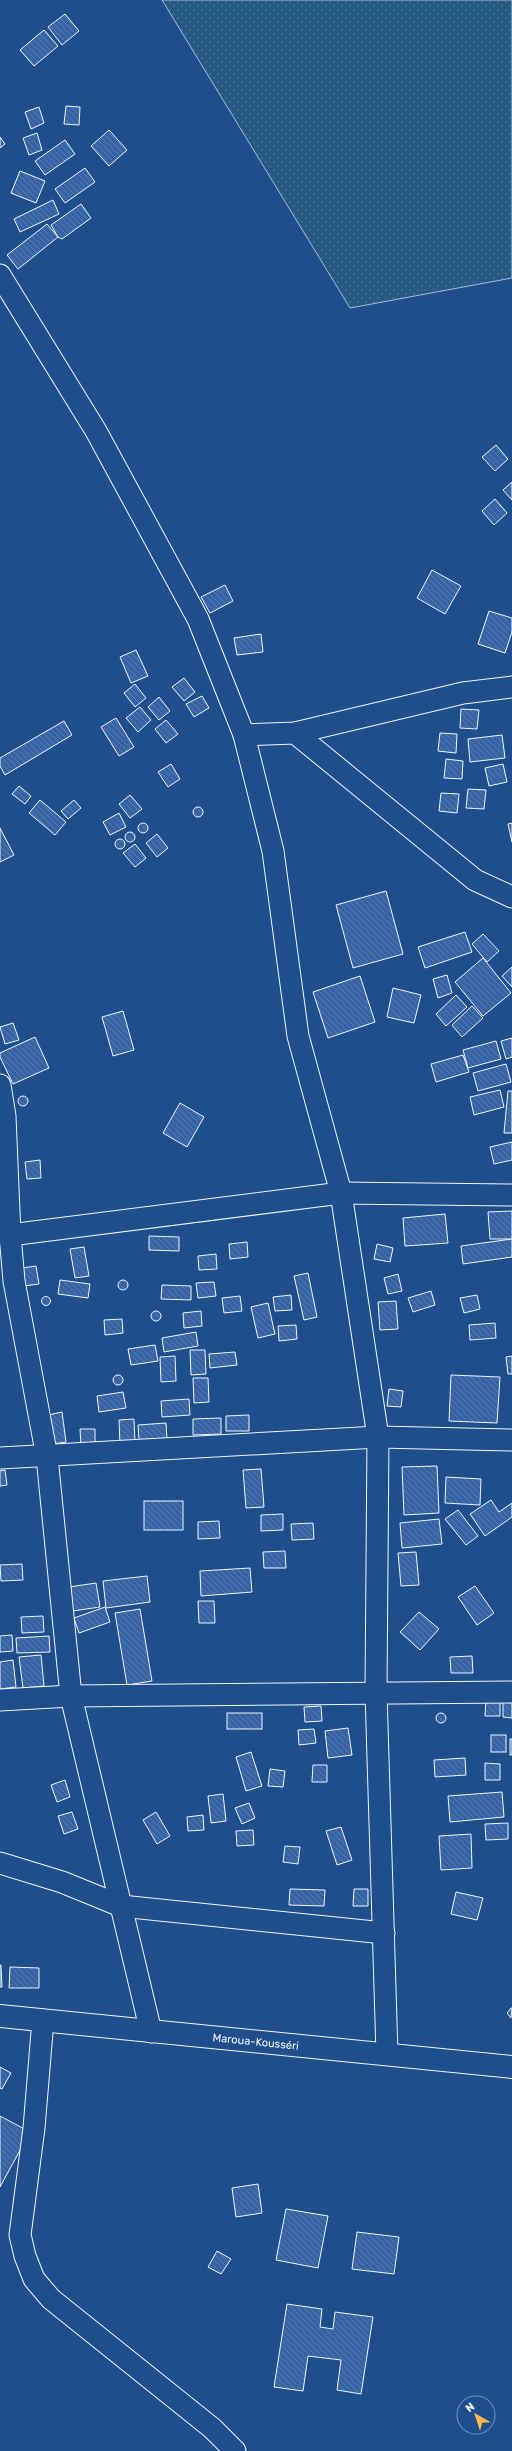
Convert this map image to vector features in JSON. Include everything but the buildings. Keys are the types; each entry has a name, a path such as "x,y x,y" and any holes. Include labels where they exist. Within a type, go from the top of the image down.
{"highway":[{"name":"Maroua-Kousséri","path":"0,2016 512,2067"}],"street":[{"path":"0,274 96,431 194,612 244,735 273,851 298,1036 341,1193 378,1437 376,1692 387,2054"},
{"path":"244,735 295,733 463,693 512,687"},
{"path":"295,733 475,880 512,897"},
{"path":"0,1084 5,1116 5,1234 47,1457 71,1696 151,2032"},
{"path":"5,1234 341,1193 512,1195"},
{"path":"0,1458 47,1457 378,1437 512,1440"},
{"path":"0,1700 71,1696 376,1692 512,1692"},
{"path":"0,1863 62,1882 121,1906 384,1933"},
{"path":"43,2020 34,2128 20,2235 25,2256 34,2279 51,2299 212,2428 235,2451"}],"shaded area":[{"path":"162,0 512,0 512,278 350,308"}]}
